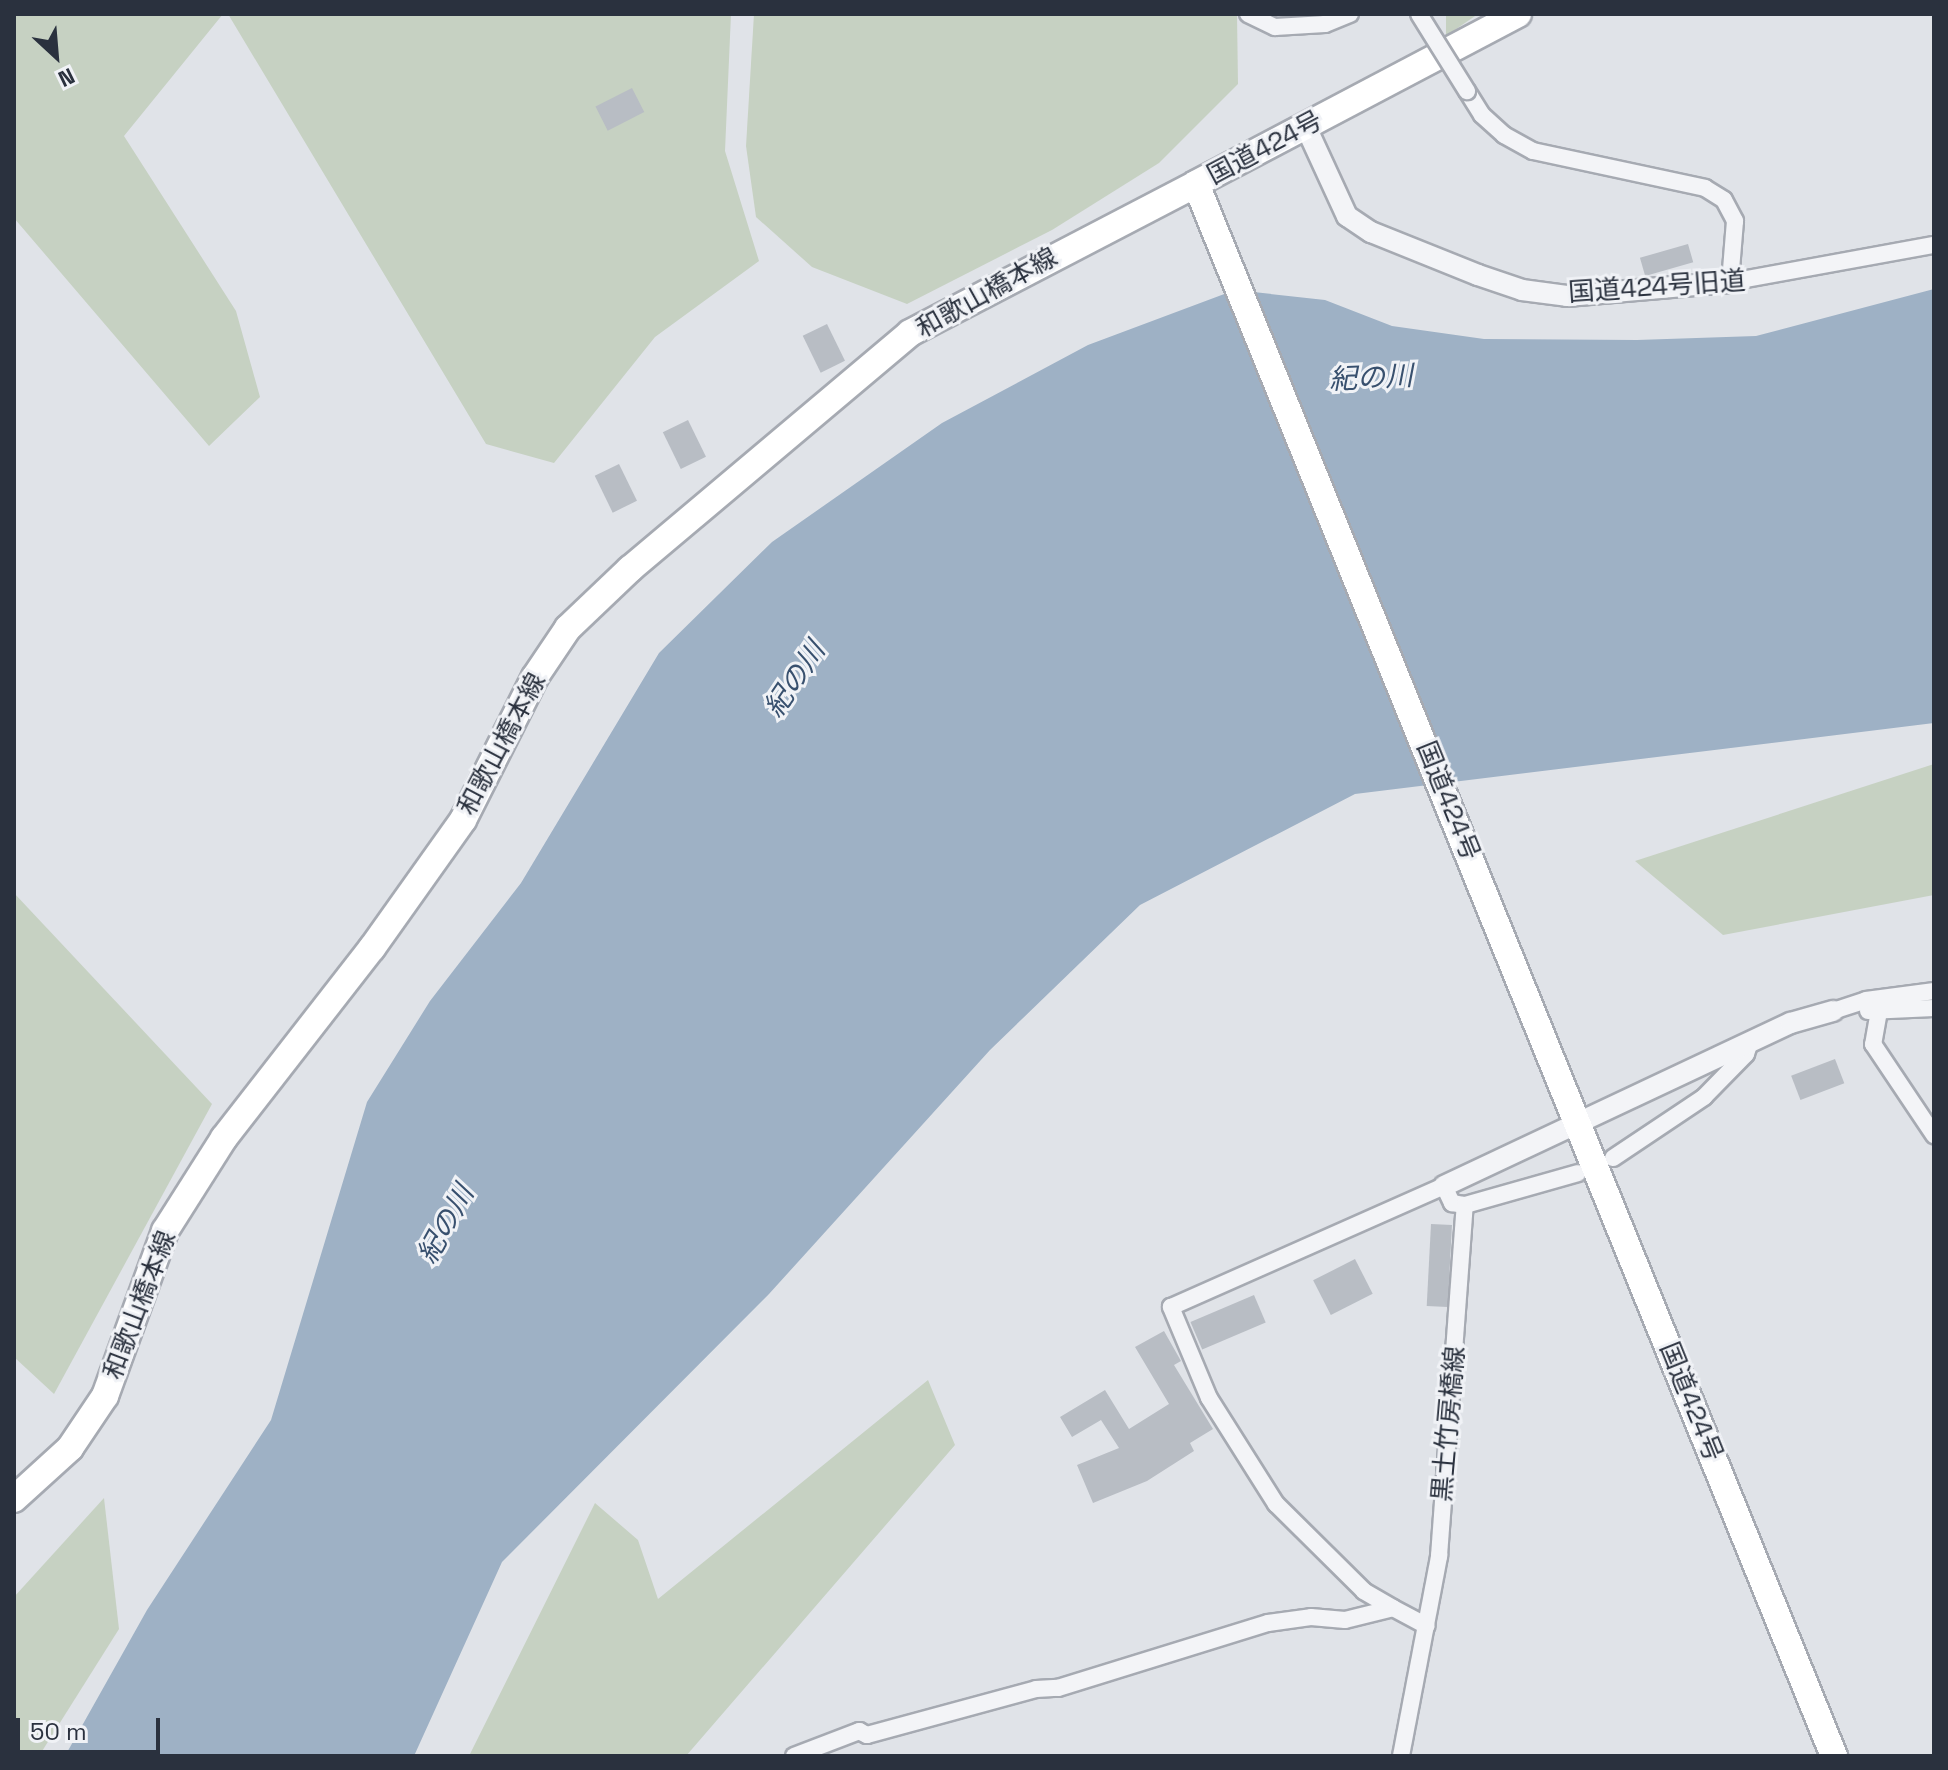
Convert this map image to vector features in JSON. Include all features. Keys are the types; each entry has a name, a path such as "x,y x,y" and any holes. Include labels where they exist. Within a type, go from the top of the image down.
{"main road":[{"name":"国道424号","path":"1518,14 1196,184 1834,1756"},
{"name":"和歌山橋本線","path":"14,1499 70,1448 105,1396 165,1231 224,1138 447,844 535,677 568,628 630,569 910,333 1196,184"}],"street":[{"path":"1248,14 1275,27 1325,24 1350,14"},
{"path":"1419,14 1482,115 1533,151 1705,188 1724,200 1735,221 1730,282"},
{"name":"国道424号旧道","path":"1306,127 1347,216 1371,232 1522,290 1567,296 1730,282 1875,260 1934,245"},
{"path":"1427,1626 1364,1591 1276,1504 1209,1398 1171,1307 1444,1186 1750,1042 1866,1000 1934,991"},
{"path":"1833,1011 1934,1008"},
{"path":"1879,1011 1873,1044 1934,1135"},
{"path":"1613,1158 1704,1097 1746,1054 1750,1042"},
{"path":"1444,1186 1452,1203 1465,1205 1578,1173"},
{"name":"黒土竹房橋線","path":"1401,1756 1439,1556 1465,1205"},
{"path":"794,1756 859,1731 867,1735 1036,1689 1058,1688 1268,1623 1311,1617 1345,1620 1393,1608"}],"green space":[{"path":"14,14 223,14 124,136 236,311 260,397 209,446 14,218"},
{"path":"228,14 731,14 725,151 759,261 655,337 554,463 486,444"},
{"path":"754,14 1237,14 1238,84 1159,163 1052,230 907,304 812,267 756,217 746,146"},
{"path":"1446,14 1478,14 1446,36"},
{"path":"1934,764 1934,895 1723,935 1635,861"},
{"path":"14,893 212,1104 54,1394 14,1357"},
{"path":"928,1380 955,1445 686,1756 469,1756 595,1503 638,1540 658,1599"},
{"path":"104,1498 119,1629 39,1756 14,1756 14,1597"}],"water":[{"name":"紀の川","path":"1934,289 1934,723 1355,794 1140,905 990,1050 769,1294 502,1562 414,1756 65,1756 147,1610 271,1420 367,1102 430,1001 521,883 659,653 772,542 942,423 1088,345 1235,290 1325,300 1392,326 1484,339 1637,340 1756,336"}],"building":[{"path":"632,88 644,112 608,131 595,107"},
{"path":"1688,244 1693,262 1645,276 1640,258"},
{"path":"827,324 845,361 821,373 803,336"},
{"path":"688,420 706,457 681,469 663,432"},
{"path":"619,464 637,501 613,513 595,476"},
{"path":"1835,1059 1844,1083 1800,1100 1791,1076"},
{"path":"1431,1224 1452,1225 1448,1307 1427,1306"},
{"path":"1355,1259 1373,1294 1331,1315 1313,1280"},
{"path":"1254,1295 1266,1323 1202,1350 1190,1322"},
{"path":"1164,1331 1181,1361 1174,1365 1213,1429 1190,1443 1194,1451 1147,1481 1093,1503 1077,1465 1119,1448 1101,1420 1072,1437 1060,1417 1105,1390 1129,1429 1169,1404 1135,1347"}]}
